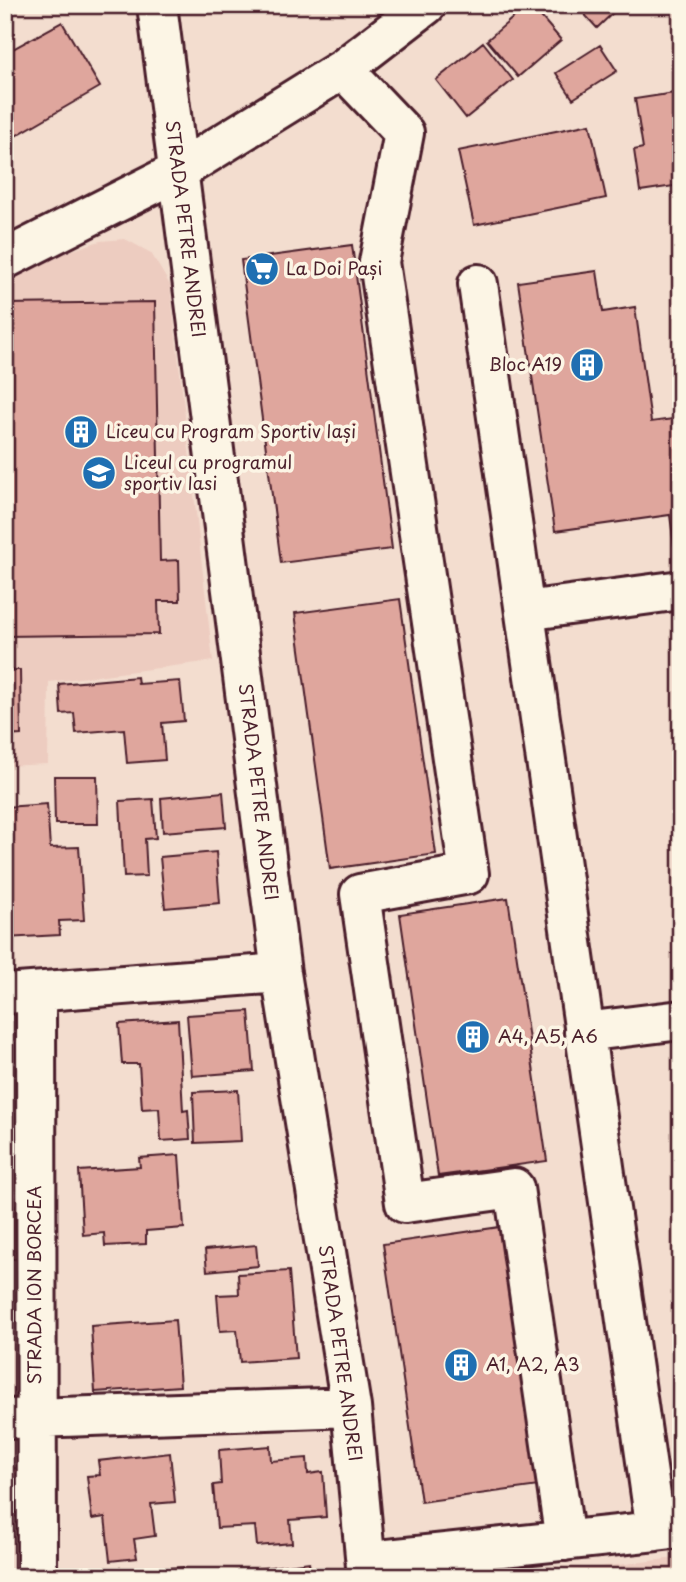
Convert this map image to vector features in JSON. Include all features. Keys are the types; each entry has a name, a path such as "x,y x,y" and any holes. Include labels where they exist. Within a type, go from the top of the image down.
{"street":[{"name":"STRADA PETRE ANDREI","path":"157,5 281,973 377,1568"},
{"path":"5,259 177,172 344,69 422,7"},
{"path":"344,69 404,134 379,262 469,874 360,894 405,1203 514,1188 565,1541"},
{"path":"377,1568 565,1541 668,1530 584,1032 478,284"},
{"path":"525,611 681,590"},
{"path":"21,993 281,973"},
{"name":"STRADA ION BORCEA","path":"21,993 20,1418 37,1577"},
{"path":"584,1032 681,1020"},
{"path":"20,1418 351,1407"}],"shaded area":[{"name":"Liceul cu programul sportiv Iasi","path":"125,239 151,253 170,285 213,661 49,682 48,764 5,766 5,277 100,241"},
{"path":"681,1559 681,1577 515,1577"}],"building":[{"path":"213,5 261,5 214,10"},
{"path":"531,5 561,40 518,77 487,40"},
{"path":"576,5 613,5 617,9 597,28"},
{"path":"62,22 100,87 5,142 5,35 13,49"},
{"path":"483,42 513,80 466,118 436,80"},
{"path":"600,45 617,71 573,99 556,73"},
{"path":"681,92 681,185 640,191 634,150 643,148 635,99"},
{"path":"590,124 606,198 474,225 458,151"},
{"path":"352,245 392,549 281,563 241,260"},
{"name":"Bloc A19","path":"597,271 603,312 635,307 651,422 681,418 681,544 674,545 670,515 555,531 518,282"},
{"name":"Liceul cu programul sportiv Iasi","path":"155,302 160,561 179,560 180,601 158,601 159,634 5,636 5,304"},
{"path":"400,599 436,854 330,869 295,613"},
{"path":"5,670 20,670 21,735 5,736"},
{"path":"137,677 138,684 180,681 184,721 162,723 165,760 127,763 124,729 76,733 74,713 61,714 59,684"},
{"path":"681,753 681,815 672,754"},
{"path":"54,776 97,776 98,824 55,824"},
{"path":"223,792 226,827 163,832 161,798"},
{"path":"153,799 156,838 145,839 147,876 124,877 120,801"},
{"path":"47,804 50,848 79,847 84,920 59,921 60,935 5,938 5,807"},
{"path":"216,852 220,903 165,908 160,857"},
{"name":"A4, A5, A6","path":"508,898 547,1161 438,1176 400,914"},
{"path":"249,1011 254,1071 192,1076 187,1015"},
{"path":"178,1020 183,1111 188,1110 190,1139 161,1141 159,1108 142,1109 139,1064 122,1064 119,1024"},
{"path":"5,1067 8,1141 5,1141"},
{"path":"238,1090 241,1141 195,1143 193,1092"},
{"path":"179,1155 184,1228 146,1231 146,1244 105,1246 104,1233 83,1235 79,1171 140,1167 139,1158"},
{"path":"5,1206 15,1206 16,1259 5,1259"},
{"name":"A1, A2, A3","path":"500,1227 539,1486 421,1502 383,1244"},
{"path":"256,1245 258,1266 207,1271 205,1250"},
{"path":"289,1271 296,1358 240,1362 237,1330 220,1331 217,1295 239,1294 238,1274"},
{"path":"175,1320 180,1386 95,1392 91,1326"},
{"path":"270,1446 271,1461 307,1458 308,1474 323,1472 326,1517 290,1520 292,1543 257,1546 255,1526 217,1528 213,1485 221,1484 219,1450"},
{"path":"170,1453 175,1502 151,1504 155,1536 134,1539 137,1558 110,1561 105,1517 92,1519 87,1476 100,1475 98,1461"},
{"path":"16,1468 20,1516 5,1517 5,1469"},
{"path":"309,1562 311,1577 225,1577 225,1573"},
{"path":"183,1567 184,1577 88,1577 88,1574"}],"place":[{"name":"La Doi Pași","path":"262,269"},
{"name":"Bloc A19","path":"587,365"},
{"name":"Liceu cu Program Sportiv Iași","path":"81,432"},
{"name":"Liceul cu programul sportiv Iasi","path":"99,473"},
{"name":"A4, A5, A6","path":"473,1037"},
{"name":"A1, A2, A3","path":"461,1365"}]}
